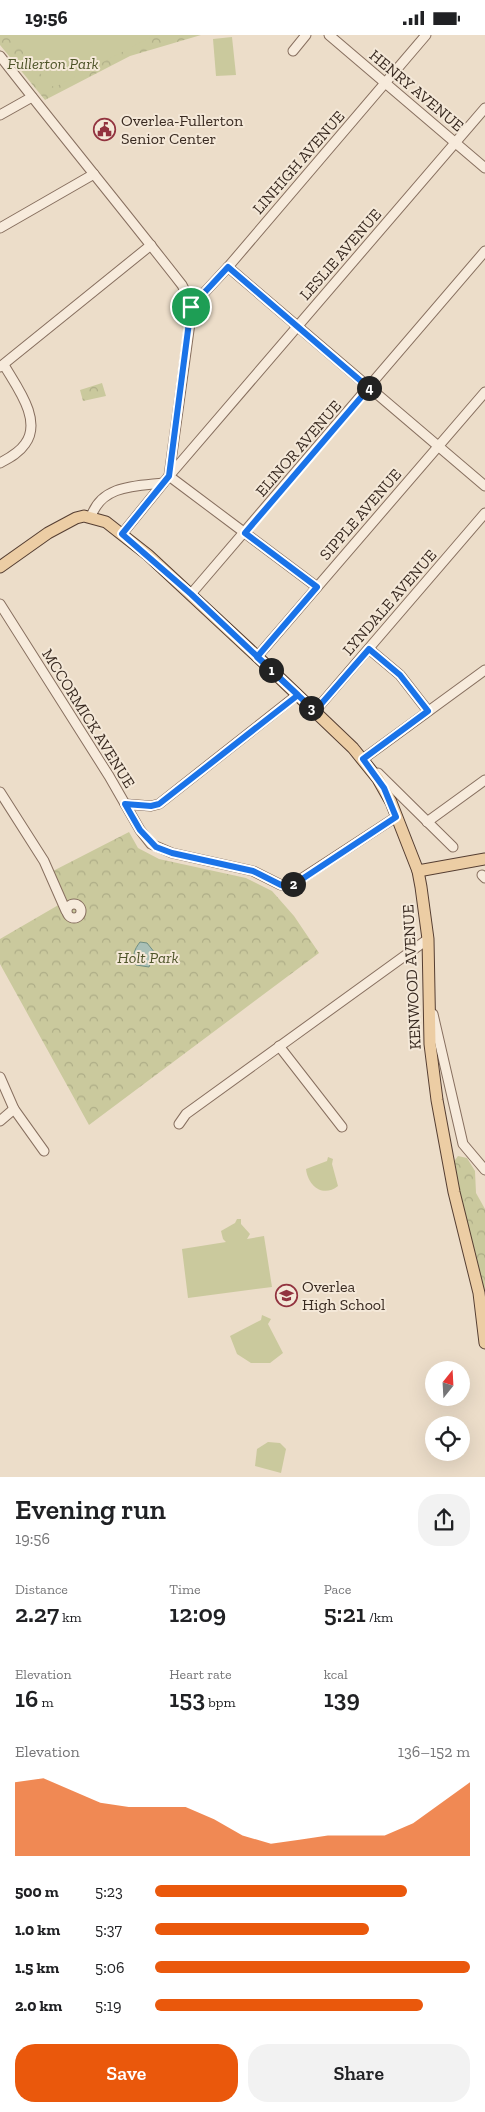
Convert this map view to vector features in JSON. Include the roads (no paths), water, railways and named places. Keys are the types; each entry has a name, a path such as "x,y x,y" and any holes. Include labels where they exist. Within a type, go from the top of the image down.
{"main road":[{"path":"0,567 60,526 80,517 91,517"},
{"name":"KENWOOD AVENUE","path":"91,517 106,522 122,534 191,594 341,736 363,759 384,788 418,871 428,939 432,1061 454,1192 479,1293 485,1343"},
{"path":"418,871 485,859"}],"street":[{"path":"293,51 306,35"},
{"name":"HENRY AVENUE","path":"329,35 485,168"},
{"name":"LINHIGH AVENUE","path":"191,307 228,267 426,35"},
{"path":"0,56 186,291 191,307 166,479"},
{"path":"0,115 32,97"},
{"name":"LESLIE AVENUE","path":"122,534 166,479 485,108"},
{"path":"0,228 94,174"},
{"path":"0,463 21,449 27,442 31,427 30,415 2,366 151,245"},
{"name":"ELINOR AVENUE","path":"191,594 485,251"},
{"path":"228,267 485,487"},
{"name":"SIPPLE AVENUE","path":"257,657 485,392"},
{"path":"91,517 95,506 120,488 166,479 245,533 317,587"},
{"name":"LYNDALE AVENUE","path":"315,711 485,513"},
{"name":"MCCORMICK AVENUE","path":"0,604 140,830 156,847 172,853 253,871 287,887 396,817"},
{"path":"369,649 400,675 428,711"},
{"path":"363,759 485,670"},
{"path":"125,804 151,806 159,804 298,695"},
{"path":"371,769 379,774 453,847"},
{"path":"427,823 485,781"},
{"path":"0,792 44,861 66,911"},
{"path":"179,1124 186,1113 428,939"},
{"path":"430,995 433,1016 463,1144 485,1170"},
{"path":"279,1046 342,1127"},
{"path":"0,1077 14,1109 44,1151"},
{"path":"0,1121 14,1109"},
{"path":"444,1141 461,1137"}],"place":[{"name":"Overlea-Fullerton Senior Center","path":"105,129"},
{"name":"Overlea High School","path":"286,1295"}],"park label":[{"name":"Fullerton Park","path":"53,63"},
{"name":"Holt Park","path":"148,957"}]}
